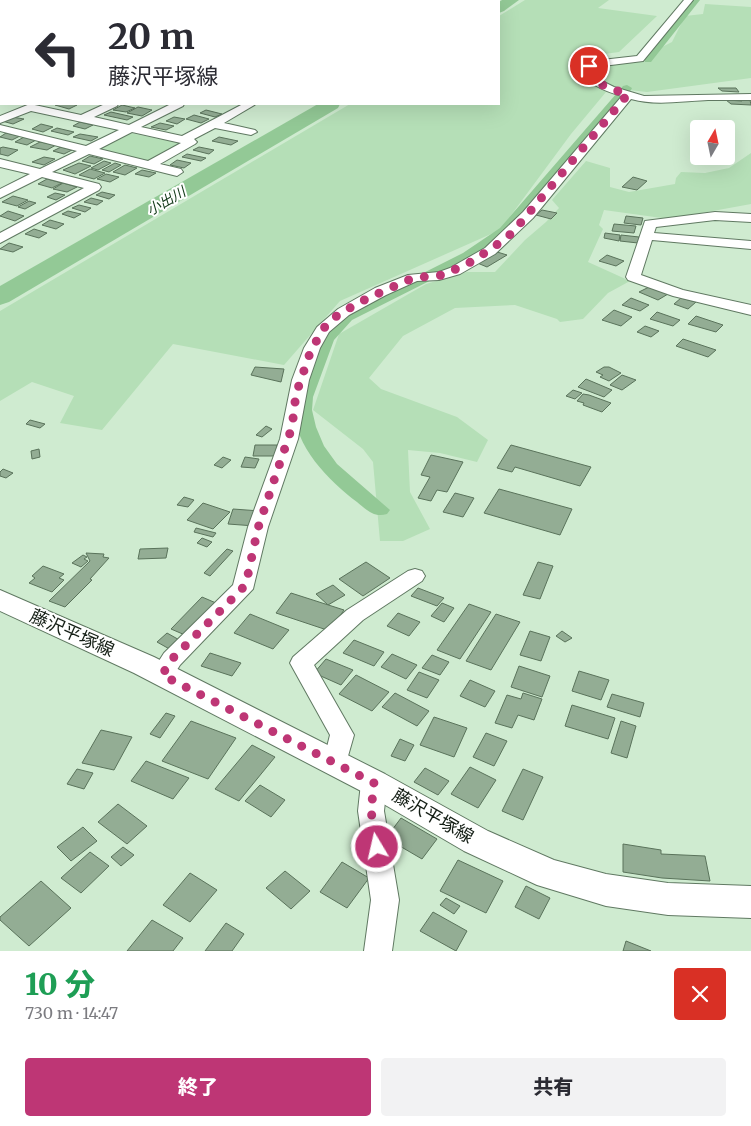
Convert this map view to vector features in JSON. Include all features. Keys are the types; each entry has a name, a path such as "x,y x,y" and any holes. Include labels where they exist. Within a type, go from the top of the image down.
{"main road":[{"name":"藤沢平塚線","path":"0,600 162,675 374,783 476,841 549,874 606,890 659,898 751,902"}],"street":[{"path":"689,0 640,58 597,63 589,66 590,72 598,83 643,99 751,97"},
{"path":"162,675 172,659 242,589 247,579 258,528 292,427 296,394 317,337 326,325 339,314 413,278 443,275 469,263 512,233 624,93"},
{"path":"83,118 111,105"},
{"path":"0,194 177,105"},
{"path":"184,140 249,105"},
{"path":"0,120 30,107 191,142 150,166"},
{"path":"214,124 251,132"},
{"path":"0,128 178,172"},
{"path":"0,163 95,187 0,239"},
{"path":"751,218 716,216 650,224 633,277 678,293 751,310"},
{"path":"647,236 751,245"},
{"path":"335,763 342,735 301,664 355,615 415,576"},
{"path":"374,783 371,811 385,900 378,951"}],"green space":[{"path":"525,0 609,0 598,8 657,16 619,52 589,56 579,69 606,92 571,134 500,230 340,301 284,365 173,344 102,430 60,423 74,396 32,382 0,401 0,311 348,105 500,105 500,15"},
{"path":"705,4 751,7 751,78 647,92 611,88 599,79 593,68 598,61 634,56 672,42 685,16 703,14"},
{"path":"130,133 183,144 150,162 95,150"},
{"path":"751,153 751,204 669,219 604,210 599,225 603,229 588,262 630,281 608,293 583,319 560,322 557,319 515,305 455,308 403,336 369,378 381,389 457,417 488,440 477,462 440,453 408,450 410,492 430,529 403,541 380,541 373,462 363,449 313,410 339,334 426,284 467,272 495,272 559,208 552,200 586,161 610,168 610,187 629,192 675,184 676,178 681,172 705,173 729,168"}],"building":[{"path":"718,88 736,88 739,92 722,91"},
{"path":"742,99 750,100 751,105 731,104 726,100 742,101"},
{"path":"55,105 77,105 69,109"},
{"path":"122,105 135,108 126,112 113,110"},
{"path":"138,107 152,110 142,116 127,113"},
{"path":"206,110 222,114 215,117 200,113"},
{"path":"111,112 133,117 127,120 104,115"},
{"path":"194,115 209,119 201,123 186,119"},
{"path":"12,117 24,119 13,124 2,121"},
{"path":"174,117 185,119 177,124 166,121"},
{"path":"80,122 93,125 85,129 73,126"},
{"path":"160,123 174,126 166,130 151,127"},
{"path":"41,124 53,127 43,132 32,129"},
{"path":"57,128 74,132 68,135 51,131"},
{"path":"6,133 20,136 12,140 0,137"},
{"path":"80,134 98,137 91,141 73,137"},
{"path":"24,137 36,140 27,145 15,142"},
{"path":"219,137 238,141 231,145 212,141"},
{"path":"40,142 56,145 47,150 30,147"},
{"path":"61,147 72,150 64,154 53,151"},
{"path":"199,147 214,150 209,154 193,150"},
{"path":"0,148 18,150 8,156 0,154"},
{"path":"187,154 206,158 201,161 182,157"},
{"path":"90,156 103,159 94,164 82,161"},
{"path":"44,157 55,159 44,165 32,162"},
{"path":"177,160 191,163 184,168 170,165"},
{"path":"104,161 111,163 98,170 91,168"},
{"path":"79,163 91,166 75,174 63,170"},
{"path":"115,163 121,165 109,172 102,170"},
{"path":"125,165 137,168 125,175 113,172"},
{"path":"90,169 105,173 94,179 79,175"},
{"path":"142,170 156,173 149,177 135,174"},
{"path":"106,174 119,177 110,182 97,179"},
{"path":"633,177 647,181 637,190 622,187"},
{"path":"47,179 62,183 52,188 38,184"},
{"path":"63,183 77,187 67,192 53,189"},
{"path":"102,192 115,195 109,199 96,195"},
{"path":"55,193 65,195 56,200 47,197"},
{"path":"13,196 28,200 17,206 2,202"},
{"path":"91,198 103,201 97,205 84,202"},
{"path":"29,201 36,203 25,209 18,207"},
{"path":"79,205 91,208 85,212 72,208"},
{"path":"542,210 557,213 551,219 536,215"},
{"path":"8,211 24,216 15,221 0,216"},
{"path":"68,211 81,214 74,218 62,214"},
{"path":"626,216 643,218 641,225 624,223"},
{"path":"50,220 64,224 56,229 42,225"},
{"path":"614,224 636,226 634,233 612,231"},
{"path":"34,229 47,233 39,238 25,234"},
{"path":"605,233 620,235 619,241 604,238"},
{"path":"621,235 639,237 638,243 620,241"},
{"path":"9,243 23,247 13,252 0,249"},
{"path":"494,251 507,255 487,267 475,262"},
{"path":"607,255 624,261 616,266 599,261"},
{"path":"649,287 668,294 658,300 639,292"},
{"path":"631,298 649,305 640,311 622,305"},
{"path":"681,298 696,302 688,309 674,304"},
{"path":"614,310 632,317 621,326 602,320"},
{"path":"657,312 680,320 673,326 650,319"},
{"path":"696,316 723,325 716,332 688,324"},
{"path":"645,326 659,331 651,337 637,332"},
{"path":"683,339 716,350 708,357 676,346"},
{"path":"255,367 284,369 281,382 251,375"},
{"path":"604,367 609,367 621,373 609,381 600,377 603,375 596,372"},
{"path":"622,375 636,380 622,390 610,385"},
{"path":"586,379 612,390 604,397 578,387"},
{"path":"573,390 582,393 575,399 566,396"},
{"path":"583,394 611,403 602,412 577,401"},
{"path":"30,420 45,424 40,428 26,424"},
{"path":"266,426 272,429 262,437 256,435"},
{"path":"255,445 277,445 275,456 253,456"},
{"path":"511,445 591,467 580,486 515,467 512,472 497,468"},
{"path":"39,449 40,457 32,459 31,451"},
{"path":"431,455 463,462 447,492 437,490 431,501 418,498 430,477 421,475"},
{"path":"223,457 231,460 222,468 214,465"},
{"path":"245,457 259,459 255,468 241,467"},
{"path":"3,469 13,473 6,478 0,476 0,472"},
{"path":"499,489 572,509 560,535 484,513"},
{"path":"455,493 474,498 463,517 443,512"},
{"path":"184,497 194,500 188,507 177,505"},
{"path":"203,503 230,512 213,529 187,520"},
{"path":"233,509 260,511 255,526 228,524"},
{"path":"196,528 216,533 213,537 194,532"},
{"path":"202,538 212,542 207,547 197,543"},
{"path":"168,548 166,558 138,559 140,549"},
{"path":"227,549 233,551 210,576 204,573"},
{"path":"86,553 104,554 103,557 109,558 90,579 92,580 65,607 49,601 90,561"},
{"path":"83,555 87,557 84,559 88,561 81,567 72,563"},
{"path":"366,562 390,578 363,596 339,579"},
{"path":"538,562 553,566 540,599 523,595"},
{"path":"43,566 64,574 59,578 64,580 52,592 29,583 35,578 32,576"},
{"path":"333,585 345,595 328,605 316,594"},
{"path":"418,588 444,598 437,606 411,596"},
{"path":"291,593 344,610 330,631 276,613"},
{"path":"202,597 216,603 185,635 171,629"},
{"path":"442,603 454,608 444,622 431,616"},
{"path":"469,604 491,612 460,659 437,650"},
{"path":"398,613 420,622 409,636 387,626"},
{"path":"250,614 289,630 273,649 234,633"},
{"path":"496,614 520,622 491,670 466,661"},
{"path":"530,631 550,637 541,661 520,655"},
{"path":"562,631 572,638 565,642 556,636"},
{"path":"167,633 183,642 173,651 157,642"},
{"path":"354,640 384,652 374,666 343,653"},
{"path":"210,653 241,663 232,676 201,666"},
{"path":"392,654 417,665 406,679 381,667"},
{"path":"432,655 449,662 440,675 422,668"},
{"path":"326,659 353,670 341,685 314,673"},
{"path":"519,666 550,676 542,697 511,687"},
{"path":"579,671 609,680 601,700 572,691"},
{"path":"419,672 439,680 427,698 407,690"},
{"path":"356,675 389,692 372,711 339,694"},
{"path":"470,680 495,691 485,707 460,696"},
{"path":"395,693 429,711 417,726 382,707"},
{"path":"523,693 542,699 534,720 518,715 512,728 495,723 507,695 521,699"},
{"path":"612,694 644,703 640,717 607,707"},
{"path":"572,705 615,718 608,739 565,726"},
{"path":"166,713 175,716 160,738 150,734"},
{"path":"434,717 467,728 454,757 420,745"},
{"path":"191,721 236,738 208,779 162,761"},
{"path":"621,721 636,726 627,758 611,753"},
{"path":"101,730 132,737 114,770 82,763"},
{"path":"486,733 507,741 494,766 473,757"},
{"path":"400,739 414,745 405,761 391,756"},
{"path":"252,745 275,757 239,801 215,789"},
{"path":"146,761 189,778 173,799 131,781"},
{"path":"470,767 496,780 478,808 451,794"},
{"path":"425,768 449,781 438,795 414,782"},
{"path":"77,769 93,773 84,789 67,784"},
{"path":"523,769 543,777 523,820 502,811"},
{"path":"260,785 285,800 271,817 245,801"},
{"path":"118,804 147,826 127,844 98,822"},
{"path":"401,818 437,839 422,859 386,838"},
{"path":"83,827 97,841 71,861 57,847"},
{"path":"623,844 661,850 661,854 705,856 710,881 662,878 623,872"},
{"path":"123,847 134,855 121,866 111,857"},
{"path":"90,852 109,866 81,893 61,878"},
{"path":"458,860 503,881 486,913 440,891"},
{"path":"342,862 369,878 347,908 320,892"},
{"path":"285,871 310,891 291,909 266,888"},
{"path":"190,873 217,890 190,922 163,905"},
{"path":"41,881 71,908 29,946 0,920 0,917"},
{"path":"526,886 550,898 539,919 515,907"},
{"path":"446,898 460,906 454,914 440,905"},
{"path":"433,912 467,931 456,951 420,931"},
{"path":"152,920 183,938 173,951 127,951"},
{"path":"226,923 244,934 232,951 205,951"},
{"path":"626,941 651,951 623,951"}],"waterway":[{"name":"小出川","path":"500,7 512,0"},
{"path":"648,60 696,0"},
{"path":"380,510 330,468 315,446 307,427 303,410 305,397 326,340 347,317 448,267 505,231 627,88"},
{"name":"小出川","path":"0,297 329,105"}],"route":[{"path":"377,847 371,811 374,783 162,675 172,659 242,589 247,579 258,528 292,427 296,394 317,337 326,325 339,314 368,298 413,278 443,275 469,263 512,233 628,94 610,89 598,83 590,72 589,66"}]}
